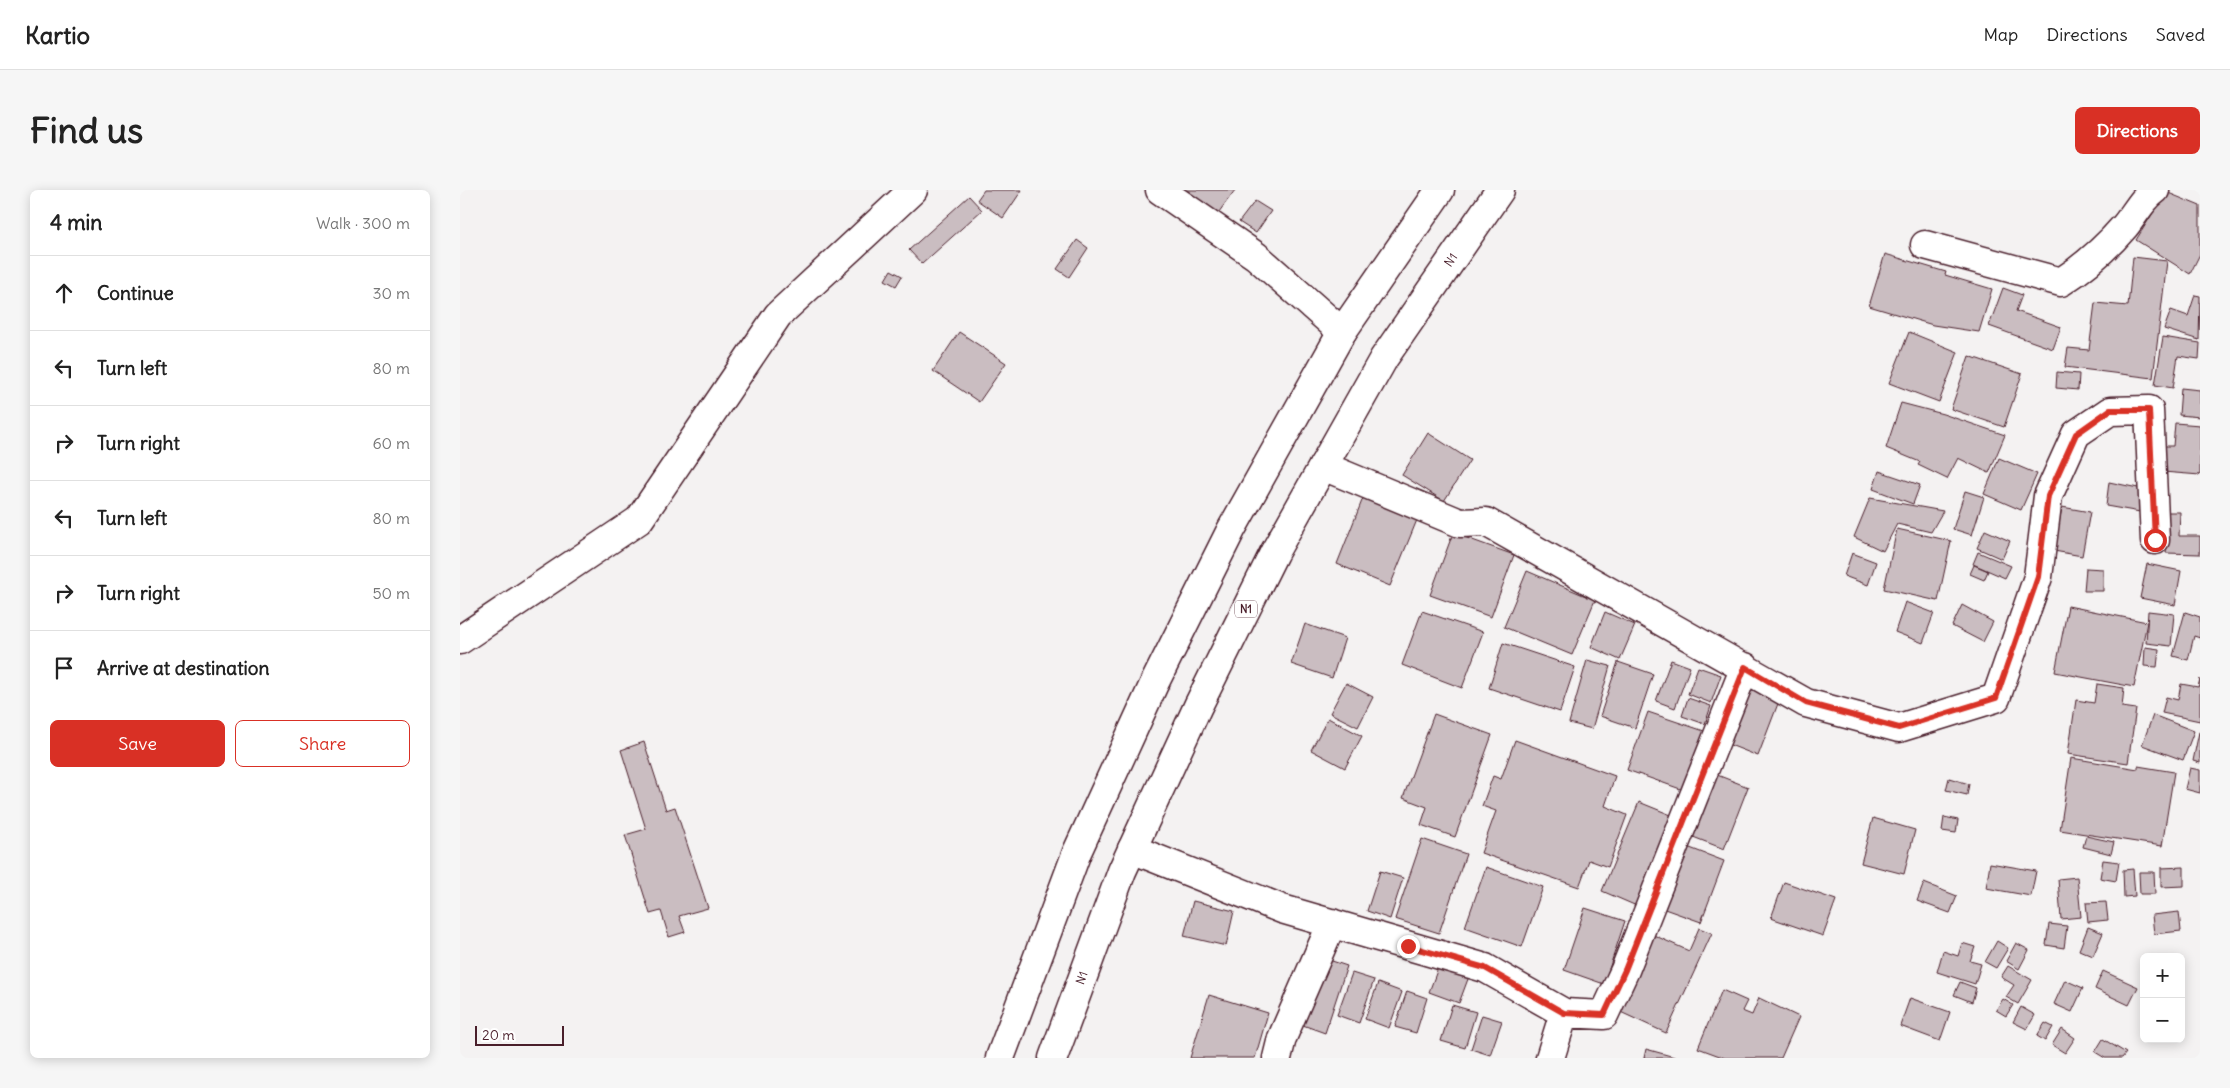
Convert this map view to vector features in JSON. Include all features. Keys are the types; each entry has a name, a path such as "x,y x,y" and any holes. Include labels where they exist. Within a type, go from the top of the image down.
{"main road":[{"path":"460,640 639,520 778,315 913,190"},
{"path":"1160,190 1256,256 1342,332"},
{"path":"1000,1058 1077,852 1154,684 1230,530 1342,332 1440,190"},
{"name":"N1","path":"1053,1058 1122,871 1198,706 1274,553 1384,358 1500,190"},
{"path":"1925,245 2062,282 2085,266 2107,246 2127,224 2145,198 2155,190"},
{"path":"1323,466 1460,523 1486,522 1806,703 1899,728 1996,698 2038,577 2048,496 2076,434 2110,410 2149,410 2155,540"},
{"path":"1132,849 1282,908 1485,968 1564,1013 1604,1015 1625,970 1745,667"},
{"path":"1277,1058 1282,1038 1332,924"},
{"path":"1550,1058 1564,1013"}],"building":[{"path":"984,190 1022,190 1003,218 977,200"},
{"path":"1179,190 1235,190 1216,216"},
{"path":"2166,192 2200,206 2200,254 2190,274 2136,240"},
{"path":"969,196 982,210 922,264 909,250"},
{"path":"1255,201 1271,211 1256,233 1239,222"},
{"path":"1077,240 1088,248 1069,277 1057,269"},
{"path":"1885,254 1946,272 1945,275 1992,289 1979,332 1933,325 1869,306"},
{"path":"2133,257 2167,261 2153,378 2065,367 2068,348 2089,350 2095,303 2128,306"},
{"path":"891,270 902,276 896,286 885,280"},
{"path":"2003,288 2022,295 2016,311 2061,327 2053,349 1989,326"},
{"path":"2195,295 2200,296 2199,340 2164,329 2171,310 2188,316"},
{"path":"959,332 1006,363 979,402 933,371"},
{"path":"1909,332 1958,352 1939,402 1889,383"},
{"path":"2163,337 2200,343 2199,359 2178,356 2173,388 2155,385"},
{"path":"1969,356 2022,374 2004,427 1951,409"},
{"path":"2057,372 2079,374 2078,390 2056,388"},
{"path":"2181,388 2200,390 2200,417 2179,415"},
{"path":"1901,403 1943,414 2005,435 1989,473 1958,458 1947,479 1918,465 1920,462 1886,448"},
{"path":"2175,423 2200,425 2200,475 2163,472 2165,446 2173,446"},
{"path":"1428,433 1470,460 1444,501 1402,475"},
{"path":"1999,458 2037,474 2021,510 1984,494"},
{"path":"1879,471 1920,485 1913,504 1873,489"},
{"path":"2109,482 2143,489 2140,512 2106,506"},
{"path":"1965,491 1984,497 1972,535 1953,529"},
{"path":"1365,493 1419,515 1390,586 1337,564"},
{"path":"1870,498 1943,511 1931,532 1897,524 1883,551 1854,537"},
{"path":"2062,507 2090,512 2082,556 2054,551"},
{"path":"2166,512 2180,512 2179,536 2200,536 2200,554 2166,553"},
{"path":"1897,529 1951,541 1938,601 1884,589"},
{"path":"1985,530 2010,541 2002,559 1977,548"},
{"path":"1453,533 1514,555 1491,617 1430,595"},
{"path":"1978,552 2011,566 2005,578 1973,564"},
{"path":"1852,553 1876,562 1868,585 1844,576"},
{"path":"2147,564 2181,571 2175,605 2140,598"},
{"path":"1974,565 1988,571 1984,580 1970,574"},
{"path":"2086,568 2103,569 2103,591 2084,591"},
{"path":"1527,571 1595,600 1572,655 1504,627"},
{"path":"1905,602 1934,613 1923,643 1895,632"},
{"path":"1962,605 1993,622 1983,642 1952,626"},
{"path":"2068,606 2147,622 2134,687 2055,672"},
{"path":"1422,611 1483,632 1462,688 1402,665"},
{"path":"2148,611 2174,614 2171,646 2146,643"},
{"path":"1605,612 1635,625 1620,660 1591,647"},
{"path":"2185,612 2200,617 2200,638 2194,636 2188,660 2173,656"},
{"path":"1305,624 1345,638 1332,678 1291,664"},
{"path":"1503,643 1575,667 1560,712 1489,688"},
{"path":"2145,647 2159,649 2157,667 2144,666"},
{"path":"1587,660 1610,666 1592,729 1569,723"},
{"path":"1671,660 1690,667 1675,708 1656,701"},
{"path":"1618,662 1653,674 1635,728 1600,716"},
{"path":"1698,667 1721,675 1711,703 1688,694"},
{"path":"2200,679 2200,721 2162,713 2166,697 2178,700 2181,684 2198,687"},
{"path":"1346,683 1373,697 1358,727 1330,713"},
{"path":"2097,684 2124,688 2122,707 2136,709 2128,763 2068,754 2076,700 2094,703"},
{"path":"1747,687 1779,701 1758,756 1725,743"},
{"path":"1688,698 1711,706 1705,724 1682,716"},
{"path":"1648,712 1707,732 1686,791 1627,770"},
{"path":"1434,714 1492,735 1455,837 1421,825 1427,807 1403,798"},
{"path":"2153,715 2194,731 2183,760 2142,745"},
{"path":"1328,718 1362,736 1345,768 1311,750"},
{"path":"2200,732 2200,763 2193,761"},
{"path":"1515,740 1615,776 1605,806 1627,815 1608,867 1589,860 1579,887 1481,853 1496,811 1482,806 1493,776 1501,779"},
{"path":"644,742 666,810 675,807 708,908 679,916 685,932 669,937 661,911 650,914 625,835 646,829 621,750"},
{"path":"2071,758 2138,769 2138,766 2174,772 2162,846 2060,830"},
{"path":"2190,768 2200,770 2200,793 2185,789"},
{"path":"1712,773 1748,787 1724,849 1688,835"},
{"path":"1949,778 1969,784 1967,795 1946,790"},
{"path":"1639,802 1676,817 1639,907 1602,891"},
{"path":"1944,817 1958,820 1956,833 1942,831"},
{"path":"1873,818 1915,830 1904,874 1861,863"},
{"path":"2086,836 2114,842 2111,854 2083,847"},
{"path":"1422,839 1466,854 1439,933 1395,919"},
{"path":"1682,845 1724,861 1701,922 1659,907"},
{"path":"2103,860 2119,862 2116,881 2100,878"},
{"path":"1990,863 2036,871 2031,896 1986,888"},
{"path":"1486,867 1543,887 1522,947 1465,927"},
{"path":"2184,867 2184,886 2161,887 2161,868"},
{"path":"2133,869 2135,896 2124,897 2123,870"},
{"path":"1380,871 1403,878 1390,919 1367,911"},
{"path":"2139,872 2154,872 2155,894 2140,894"},
{"path":"2077,877 2081,917 2061,919 2058,879"},
{"path":"1784,882 1836,900 1823,936 1771,918"},
{"path":"1924,883 1957,896 1950,913 1917,901"},
{"path":"1193,901 1234,911 1226,946 1184,936"},
{"path":"2106,902 2108,920 2088,922 2086,903"},
{"path":"1585,908 1625,921 1604,984 1564,970"},
{"path":"2179,912 2181,931 2154,934 2152,915"},
{"path":"2049,924 2067,926 2064,948 2046,945"},
{"path":"2088,927 2103,933 2093,956 2079,950"},
{"path":"1699,928 1712,933 1666,1033 1614,1009 1649,933 1689,951"},
{"path":"1997,941 2008,948 1996,968 1985,962"},
{"path":"1962,943 1975,947 1970,961 1981,964 1975,984 1937,972 1943,951 1958,956"},
{"path":"2016,943 2029,950 2019,969 2006,961"},
{"path":"1323,958 1347,966 1325,1033 1300,1024"},
{"path":"1441,960 1471,971 1459,1003 1429,992"},
{"path":"2008,966 2032,980 2018,1004 2006,997 2014,985 2001,977"},
{"path":"2103,971 2138,987 2129,1005 2095,989"},
{"path":"1352,973 1374,980 1359,1023 1337,1015"},
{"path":"2065,980 2083,988 2072,1012 2054,1004"},
{"path":"1960,982 1976,988 1972,1002 1954,995"},
{"path":"1378,983 1402,992 1389,1028 1365,1019"},
{"path":"1722,990 1747,1001 1742,1011 1752,1015 1759,998 1799,1017 1781,1058 1725,1058 1698,1048"},
{"path":"1407,991 1427,998 1416,1033 1395,1027"},
{"path":"1209,995 1268,1013 1255,1058 1190,1058"},
{"path":"1910,998 1950,1012 1940,1041 1900,1026"},
{"path":"2003,999 2013,1005 2006,1016 1996,1010"},
{"path":"1452,1005 1476,1012 1465,1048 1441,1041"},
{"path":"2021,1007 2035,1015 2027,1029 2013,1022"},
{"path":"1482,1015 1502,1021 1490,1055 1471,1049"},
{"path":"2045,1023 2053,1027 2045,1041 2037,1036"},
{"path":"2062,1029 2075,1038 2065,1053 2052,1045"},
{"path":"2103,1039 2126,1053 2122,1058 2105,1058 2095,1052"},
{"path":"1646,1049 1678,1058 1644,1058"}],"route":[{"path":"1408,946 1485,968 1564,1013 1604,1015 1625,970 1745,667 1806,703 1899,728 1996,698 2038,577 2048,496 2076,434 2110,410 2149,410 2155,540"}]}
